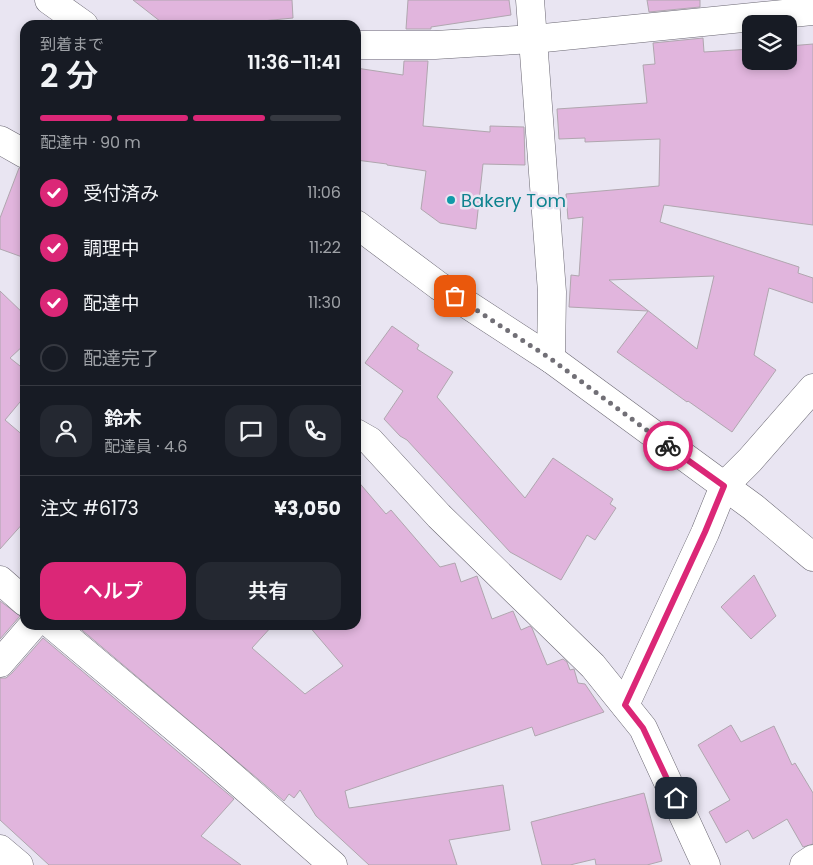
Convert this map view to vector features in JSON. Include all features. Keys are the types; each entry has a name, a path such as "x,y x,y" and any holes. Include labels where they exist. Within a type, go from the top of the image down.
{"main road":[{"path":"48,0 77,20"},
{"path":"530,0 552,292 551,359"},
{"path":"361,45 435,45 534,38 813,11"},
{"path":"0,140 20,151"},
{"path":"361,228 439,286 551,359 724,486 813,557"},
{"path":"625,705 705,532 724,486 750,460 813,388"},
{"path":"361,436 370,441 439,516 593,666 625,705 643,728 706,865"},
{"path":"0,580 20,598"},
{"path":"0,663 29,630"},
{"path":"58,630 211,758 333,865"},
{"path":"0,849 19,865"},
{"path":"804,865 813,859"}],"building":[{"path":"133,0 292,0 293,18 272,20 159,20"},
{"path":"408,0 509,0 511,15 431,27 431,29 406,29"},
{"path":"647,0 700,0 700,7 649,12"},
{"path":"703,38 704,52 742,50 742,70 797,70 797,45 813,44 813,225 664,205 660,222 799,267 798,273 813,278 813,303 769,288 754,355 776,370 732,432 617,352 648,311 569,307 571,275 579,276 583,217 568,219 566,194 659,186 660,139 585,142 585,138 559,139 557,109 647,103 643,65 655,64 653,43","holes":["714,276 697,349 609,280"]},
{"path":"404,61 428,61 423,126 490,132 490,126 524,127 525,165 483,164 476,229 440,223 421,209 426,171 361,161 361,69 403,75"},
{"path":"20,168 20,256 0,249 0,218"},
{"path":"0,291 20,310 20,349 10,358 20,366 20,402 5,420 20,433 20,527 0,549"},
{"path":"392,326 419,345 417,349 453,372 437,397 525,498 553,458 613,499 610,504 616,508 595,540 587,535 561,580 510,552 407,440 400,436 384,419 403,391 365,363"},
{"path":"361,485 386,514 391,510 440,567 455,563 461,582 477,576 492,619 513,611 521,630 530,626 532,628 547,665 563,659 567,662 570,670 574,669 578,683 585,684 604,712 535,736 532,727 345,791 349,808 503,785 510,830 449,840 457,865 369,865 316,816 300,790 294,798 289,794 284,801 82,630 268,630 252,648 305,694 343,666 312,630 361,630"},
{"path":"754,575 776,616 751,639 721,607"},
{"path":"0,601 20,616 0,639"},
{"path":"43,638 234,799 201,836 241,865 49,865 0,820 0,678 6,678 12,673"},
{"path":"731,725 741,742 774,726 792,765 795,763 813,793 813,844 803,847 787,819 753,839 748,830 726,843 709,812 730,800 698,745"},
{"path":"644,793 662,861 647,865 596,865 595,859 570,865 542,865 531,822"}],"way so far":[{"path":"455,296 551,359 668,446"}],"place":[{"name":"Bakery Tom","path":"451,200"}],"route":[{"path":"668,446 724,486 705,532 625,705 643,728 676,798"}]}
